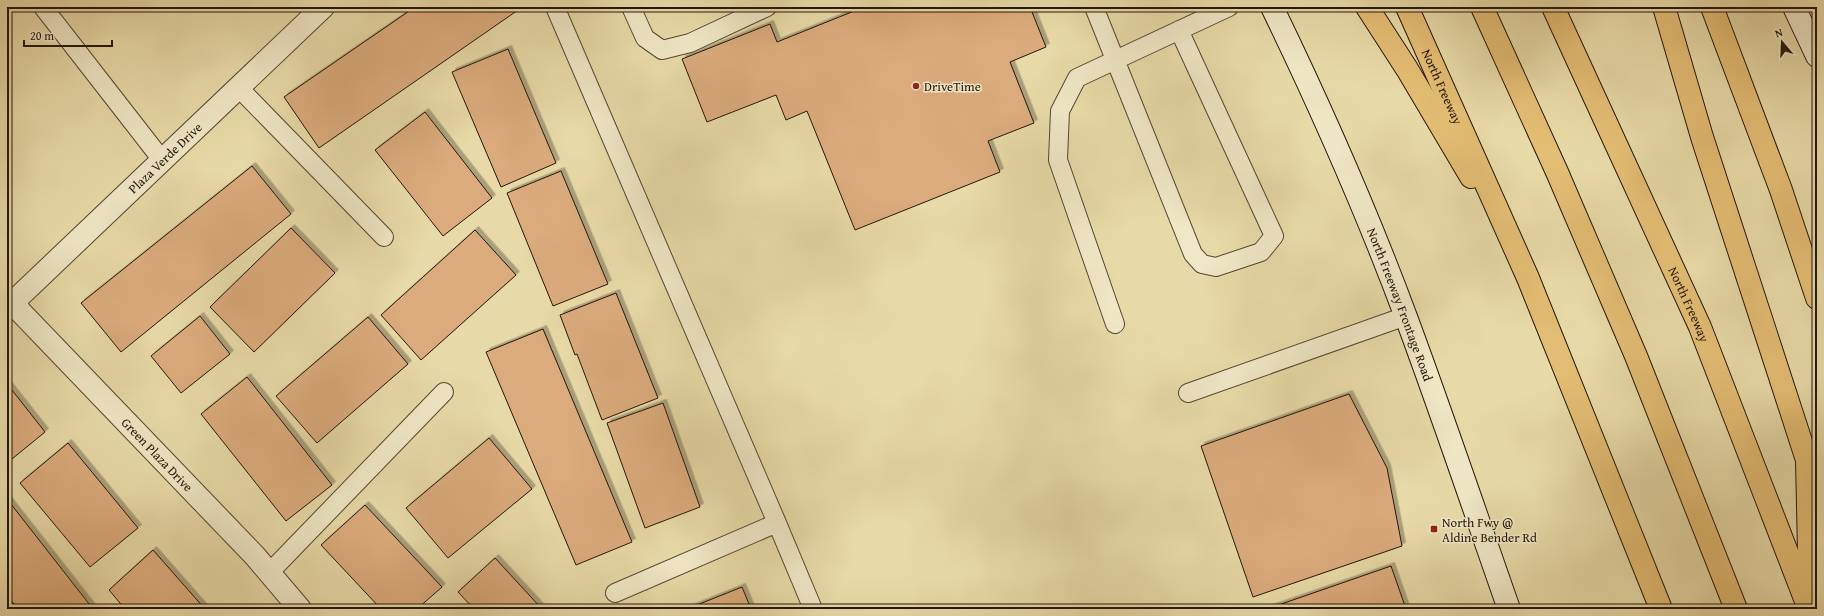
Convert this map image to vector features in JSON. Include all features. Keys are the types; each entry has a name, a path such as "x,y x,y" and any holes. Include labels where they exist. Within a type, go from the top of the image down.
{"highway":[{"path":"1367,7 1407,69 1528,278"},
{"name":"North Freeway","path":"1408,7 1528,278 1661,609"},
{"path":"1482,7 1557,172 1636,356 1736,609"},
{"name":"North Freeway","path":"1553,7 1700,328 1810,609"},
{"path":"1559,7 1579,61"},
{"path":"1664,7 1702,137 1807,460 1810,609"},
{"path":"1712,7 1781,190 1817,298"}],"street":[{"name":"Plaza Verde Drive","path":"10,305 323,7"},
{"name":"North Freeway Frontage Road","path":"1272,7 1308,82 1352,182 1406,316 1509,609"},
{"path":"1794,7 1817,56"},
{"name":"Green Plaza Drive","path":"10,305 269,573 300,609"}],"lane":[{"path":"43,7 162,160"},
{"path":"555,7 778,523 812,609"},
{"path":"631,7 645,38 662,50 690,43 767,7"},
{"path":"1094,7 1193,254 1202,264 1216,267 1262,252 1274,236 1179,30"},
{"path":"1115,324 1058,160 1060,111 1077,78 1229,7"},
{"path":"238,87 384,237"},
{"path":"1188,393 1406,316"},
{"path":"269,573 444,392"},
{"path":"615,593 778,523"}],"building":[{"path":"415,7 521,8 319,148 284,97"},
{"path":"864,7 1030,7 1046,47 1010,62 1034,123 988,141 1000,172 855,230 807,111 786,120 776,95 707,122 682,59 770,24 777,42"},
{"path":"508,49 556,163 501,187 452,72"},
{"path":"425,112 492,198 443,236 375,150"},
{"path":"252,166 291,214 121,352 81,303"},
{"path":"561,171 608,284 553,306 507,193"},
{"path":"291,228 335,273 254,352 210,307"},
{"path":"475,230 516,275 421,360 381,315"},
{"path":"616,293 658,398 602,420 577,354 575,355 560,315"},
{"path":"200,316 230,354 181,393 151,356"},
{"path":"368,317 408,364 317,443 276,396"},
{"path":"543,329 632,542 576,565 486,352"},
{"path":"247,377 332,485 286,521 201,414"},
{"path":"8,385 45,432 7,463 7,386"},
{"path":"1349,394 1387,468 1402,546 1253,597 1201,446"},
{"path":"663,403 700,507 645,528 607,423"},
{"path":"489,438 532,489 448,558 406,508"},
{"path":"68,443 138,528 90,567 20,483"},
{"path":"7,499 93,609 18,609 7,595"},
{"path":"365,505 442,587 417,609 381,609 321,545"},
{"path":"153,550 205,609 125,609 109,590"},
{"path":"495,558 542,609 474,609 458,592"},
{"path":"1391,566 1406,609 1267,609"},
{"path":"742,587 751,609 687,609"}],"place":[{"name":"DriveTime","path":"916,86"},
{"name":"North Fwy @ Aldine Bender Rd","path":"1434,529"}]}
